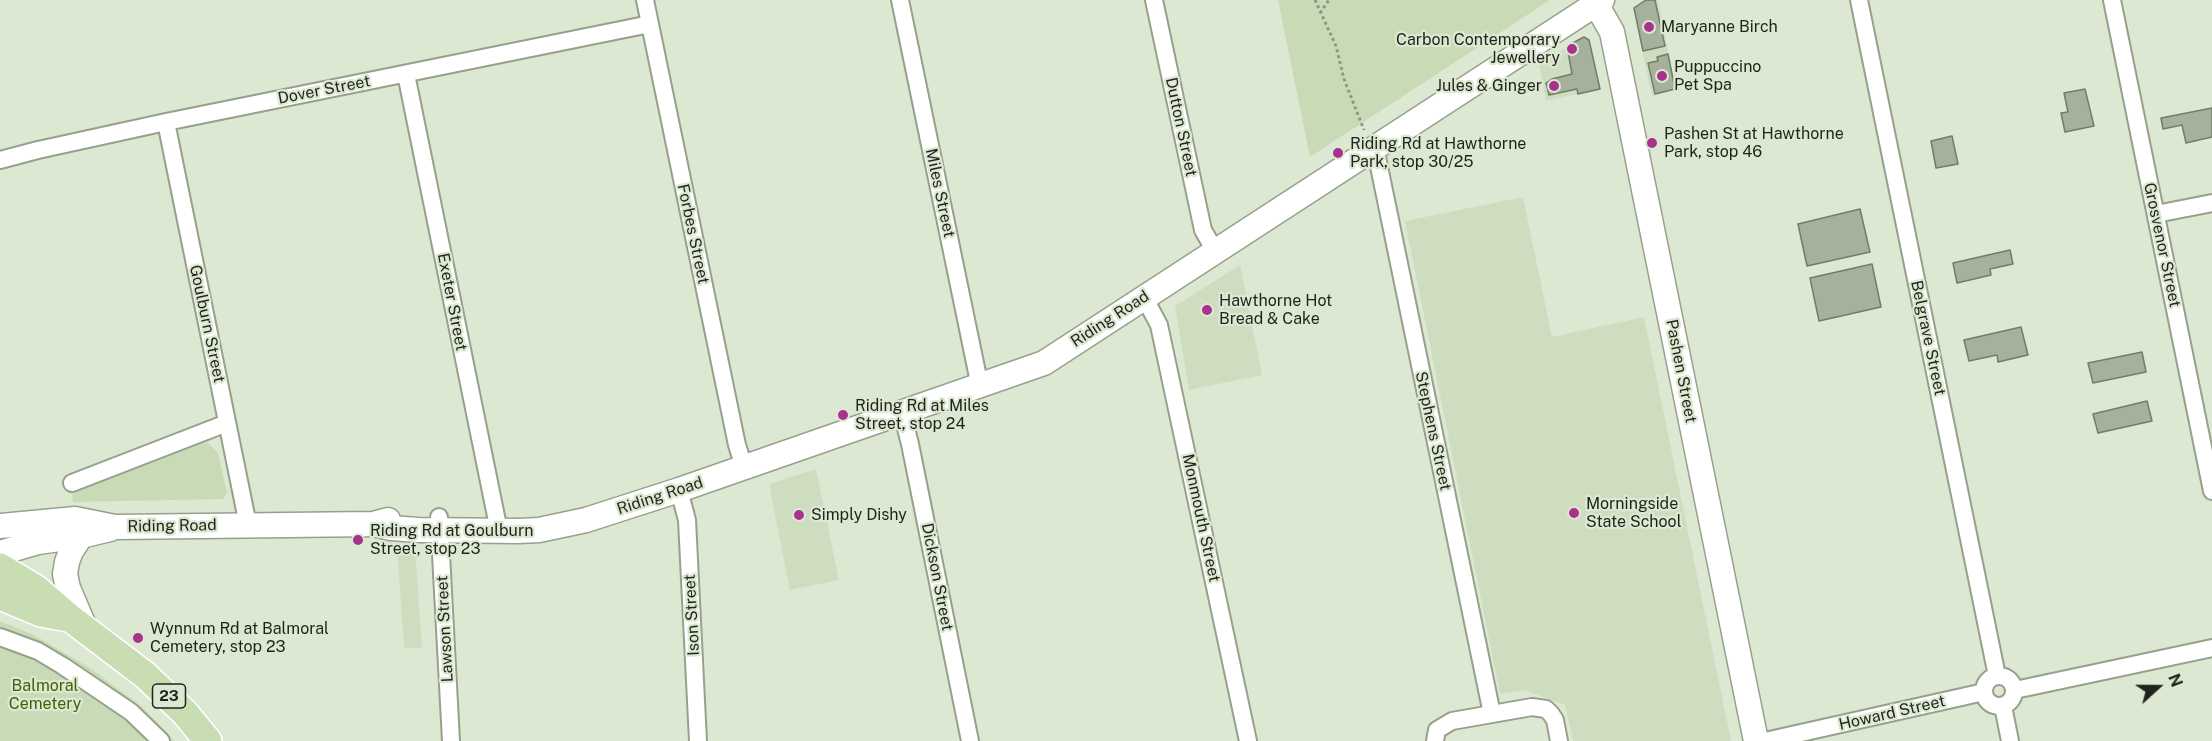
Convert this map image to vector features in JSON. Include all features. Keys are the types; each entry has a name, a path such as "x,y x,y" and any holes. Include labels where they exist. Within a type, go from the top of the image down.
{"main road":[{"name":"Riding Road","path":"0,526 75,519 115,527 373,524 391,528 439,524 497,524 539,530 586,520 679,490 1044,363 1599,2"},
{"name":"Pashen Street","path":"1599,2 1612,32 1756,741"},
{"name":"Riding Road","path":"0,553 38,542 81,536 115,527"},
{"path":"77,623 65,574 71,551 81,536"},
{"name":"23","path":"0,567 35,588 77,623 119,653 162,689 186,713 208,741"},
{"name":"23","path":"0,596 41,613 77,623"}],"street":[{"name":"Forbes Street","path":"645,0 737,445 744,467"},
{"name":"Miles Street","path":"900,0 980,387"},
{"name":"Dutton Street","path":"1154,0 1203,230 1215,251"},
{"name":"Belgrave Street","path":"1859,0 1997,676"},
{"name":"Grosvenor Street","path":"2112,0 2156,214 2206,435 2212,491"},
{"name":"Dover Street","path":"0,160 166,122 650,24"},
{"name":"Exeter Street","path":"406,74 497,524"},
{"name":"Goulburn Street","path":"166,122 248,525"},
{"name":"Stephens Street","path":"1375,147 1492,714"},
{"path":"2156,214 2212,203"},
{"name":"Monmouth Street","path":"1144,297 1159,325 1248,741"},
{"name":"Dickson Street","path":"902,413 970,741"},
{"path":"72,483 227,423"},
{"name":"Ison Street","path":"679,490 687,520 698,741"},
{"name":"Lawson Street","path":"439,524 451,741"},
{"path":"0,637 38,651 63,666 131,712 161,741"},
{"path":"2014,690 2212,648"},
{"path":"1997,676 2010,681 2014,690 2013,698 2002,706 1992,705 1984,692 1986,683 1997,676"},
{"name":"Howard Street","path":"1765,741 1984,692"},
{"path":"2002,706 2010,741"},
{"path":"1435,741 1437,730 1452,721 1532,707 1546,709 1555,720 1559,741"}],"path":[{"path":"1315,0 1336,46 1344,79 1362,127 1375,147"},
{"path":"1320,14 1329,0"}],"shaded area":[{"path":"1645,0 1658,0 1676,90 1652,96 1633,7"},
{"path":"1584,37 1589,40 1600,89 1546,101 1539,64"},
{"name":"Morningside State School","path":"1523,197 1552,337 1644,317 1731,741 1573,741 1565,705 1524,690 1500,694 1405,221"},
{"path":"1240,265 1262,375 1189,390 1175,306"},
{"path":"816,469 839,580 790,590 769,484"},
{"path":"415,546 422,648 404,648 397,547"}],"green space":[{"path":"1278,0 1550,0 1310,157"},
{"path":"207,442 218,453 227,493 223,499 73,502 72,489"},
{"name":"Balmoral Cemetery","path":"0,621 34,635 93,670 142,707 174,741 0,741"}],"building":[{"name":"Maryanne Birch","path":"1646,0 1655,0 1665,46 1643,51 1634,8"},
{"path":"1584,37 1589,40 1600,89 1578,94 1577,89 1549,95 1546,83 1552,79 1572,74 1567,46"},
{"name":"Puppuccino Pet Spa","path":"1668,54 1675,89 1655,94 1648,63 1658,61 1657,57"},
{"path":"2085,89 2094,126 2065,132 2061,113 2068,112 2064,93"},
{"path":"2212,108 2212,137 2186,143 2182,125 2163,129 2161,118"},
{"path":"1952,136 1958,164 1936,168 1931,141"},
{"path":"1860,209 1870,252 1807,266 1798,224"},
{"path":"2010,250 2013,264 1990,269 1991,275 1957,283 1953,263"},
{"path":"1872,264 1881,307 1819,321 1810,278"},
{"path":"2021,327 2028,355 1998,362 1997,355 1969,361 1964,340"},
{"path":"2142,352 2146,372 2093,383 2088,363"},
{"path":"2147,401 2152,421 2098,433 2093,414"}],"place":[{"name":"Maryanne Birch","path":"1649,27"},
{"name":"Carbon Contemporary Jewellery","path":"1572,49"},
{"name":"Puppuccino Pet Spa","path":"1662,76"},
{"name":"Jules & Ginger","path":"1554,86"},
{"name":"Pashen St at Hawthorne Park, stop 46","path":"1652,143"},
{"name":"Riding Rd at Hawthorne Park, stop 30/25","path":"1338,153"},
{"name":"Hawthorne Hot Bread & Cake","path":"1207,310"},
{"name":"Riding Rd at Miles Street, stop 24","path":"843,415"},
{"name":"Morningside State School","path":"1574,513"},
{"name":"Simply Dishy","path":"799,515"},
{"name":"Riding Rd at Goulburn Street, stop 23","path":"358,540"},
{"name":"Wynnum Rd at Balmoral Cemetery, stop 23","path":"138,638"}]}
